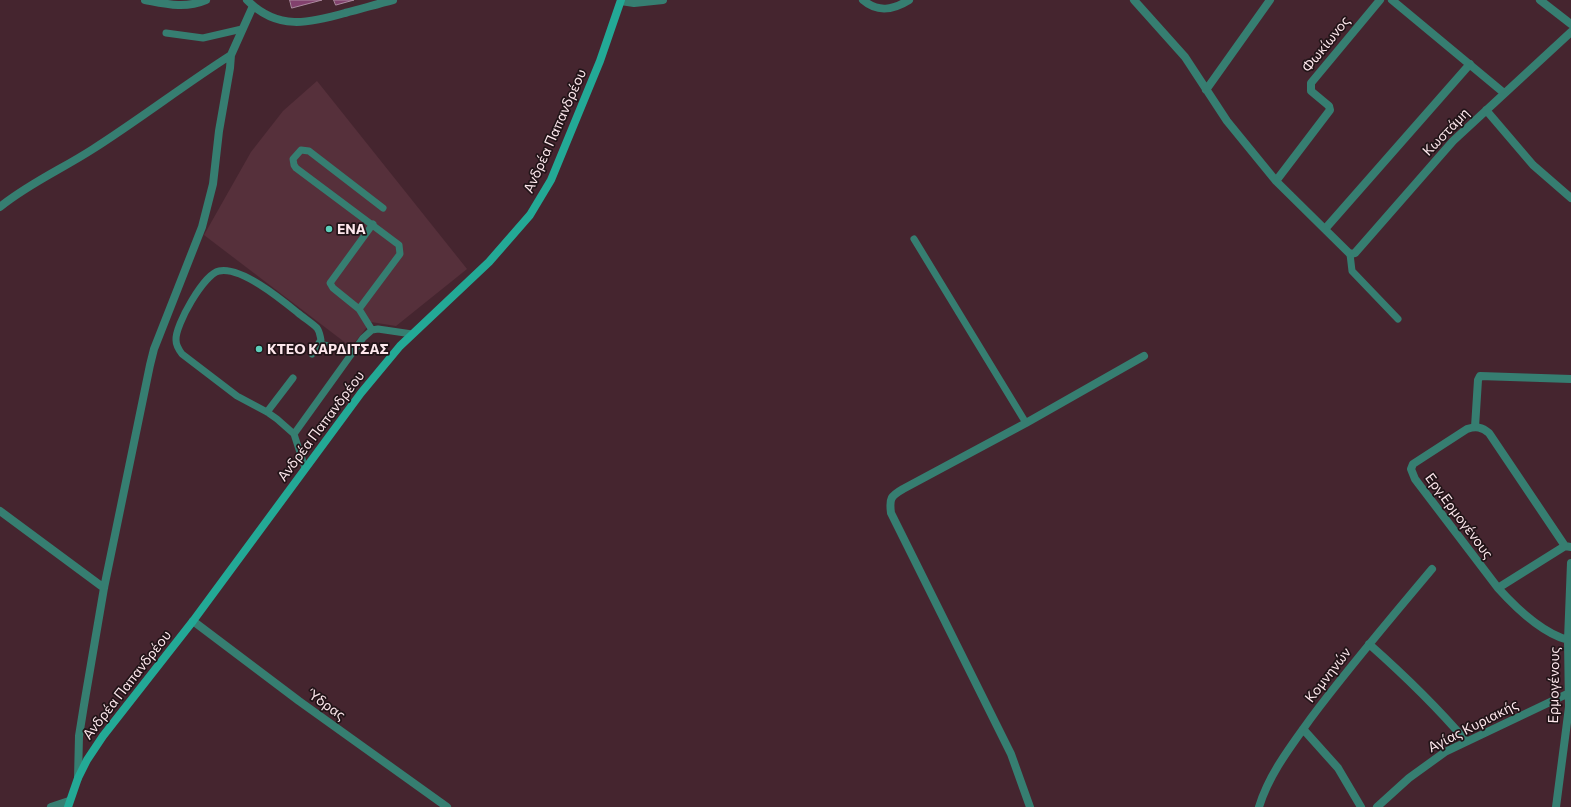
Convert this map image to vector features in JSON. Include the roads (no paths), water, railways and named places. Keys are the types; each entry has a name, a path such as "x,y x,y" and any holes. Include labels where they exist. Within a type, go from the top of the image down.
{"main road":[{"name":"Ανδρέα Παπανδρέου","path":"68,804 78,778 103,736 193,622 361,393 412,334 489,262 513,236 539,201 551,180 600,61 621,0"}],"street":[{"path":"145,0 188,6 206,0"},
{"path":"78,778 79,736 104,588 150,365 154,349 202,227 209,203 231,55 242,29 250,3 267,14 281,20 304,23 325,19 393,0"},
{"path":"621,0 634,3 663,0"},
{"path":"863,0 872,6 886,9 899,6 909,0"},
{"path":"1134,0 1182,53 1227,121 1276,181 1349,253"},
{"path":"1206,90 1270,0"},
{"name":"Φωκίωνος","path":"1276,181 1330,110 1329,106 1311,90 1311,83 1380,0"},
{"path":"1393,0 1504,93"},
{"path":"1540,0 1571,24"},
{"name":"Κωστάμη","path":"1349,253 1355,252 1453,141 1571,32"},
{"path":"0,206 25,189 127,127 171,95 231,55"},
{"path":"1325,229 1470,64"},
{"path":"1486,110 1533,165 1571,198"},
{"path":"1030,807 1011,754 892,513 890,503 893,495 903,489 1026,423 1144,356"},
{"path":"1498,588 1568,547 1489,433 1483,428 1475,427 1478,380 1480,376 1571,380"},
{"name":"Εργ.Ερμογένους","path":"1475,427 1467,428 1413,464 1411,469 1415,479 1498,588 1509,600 1548,632 1556,637 1568,640"},
{"path":"0,512 104,588"},
{"name":"Ερμογένους","path":"1556,807 1570,707 1568,640 1571,563"},
{"name":"Κομνηνών","path":"1259,807 1275,770 1303,729 1369,644 1432,570"},
{"name":"Ύδρας","path":"193,622 299,701 447,807"},
{"path":"1369,644 1415,686 1447,719 1466,742"},
{"name":"Αγίας Κυριακής","path":"1377,807 1409,778 1445,752 1569,694"},
{"path":"1303,729 1338,768 1361,807"},
{"path":"51,807 68,804"}],"lane":[{"path":"166,33 203,38 242,29"},
{"path":"359,309 400,251 399,245 373,224 296,168 294,165 294,159 301,150 310,151 383,208"},
{"path":"372,330 359,309 332,288 330,283 373,224"},
{"path":"914,239 1026,423"},
{"path":"1349,253 1352,271 1398,319"},
{"path":"305,468 294,434 267,412 237,396 187,359 182,354 176,344 175,339 181,321 204,282 211,274 220,270 232,272 257,282 317,328 320,336 319,344 312,354"},
{"path":"294,434 353,351 363,338 372,330 378,329 412,334"},
{"path":"319,344 353,351"},
{"path":"267,412 293,378"}],"place":[{"name":"ΕΝΑ","path":"329,229"},
{"name":"ΚΤΕΟ ΚΑΡΔΙΤΣΑΣ","path":"259,349"}]}
